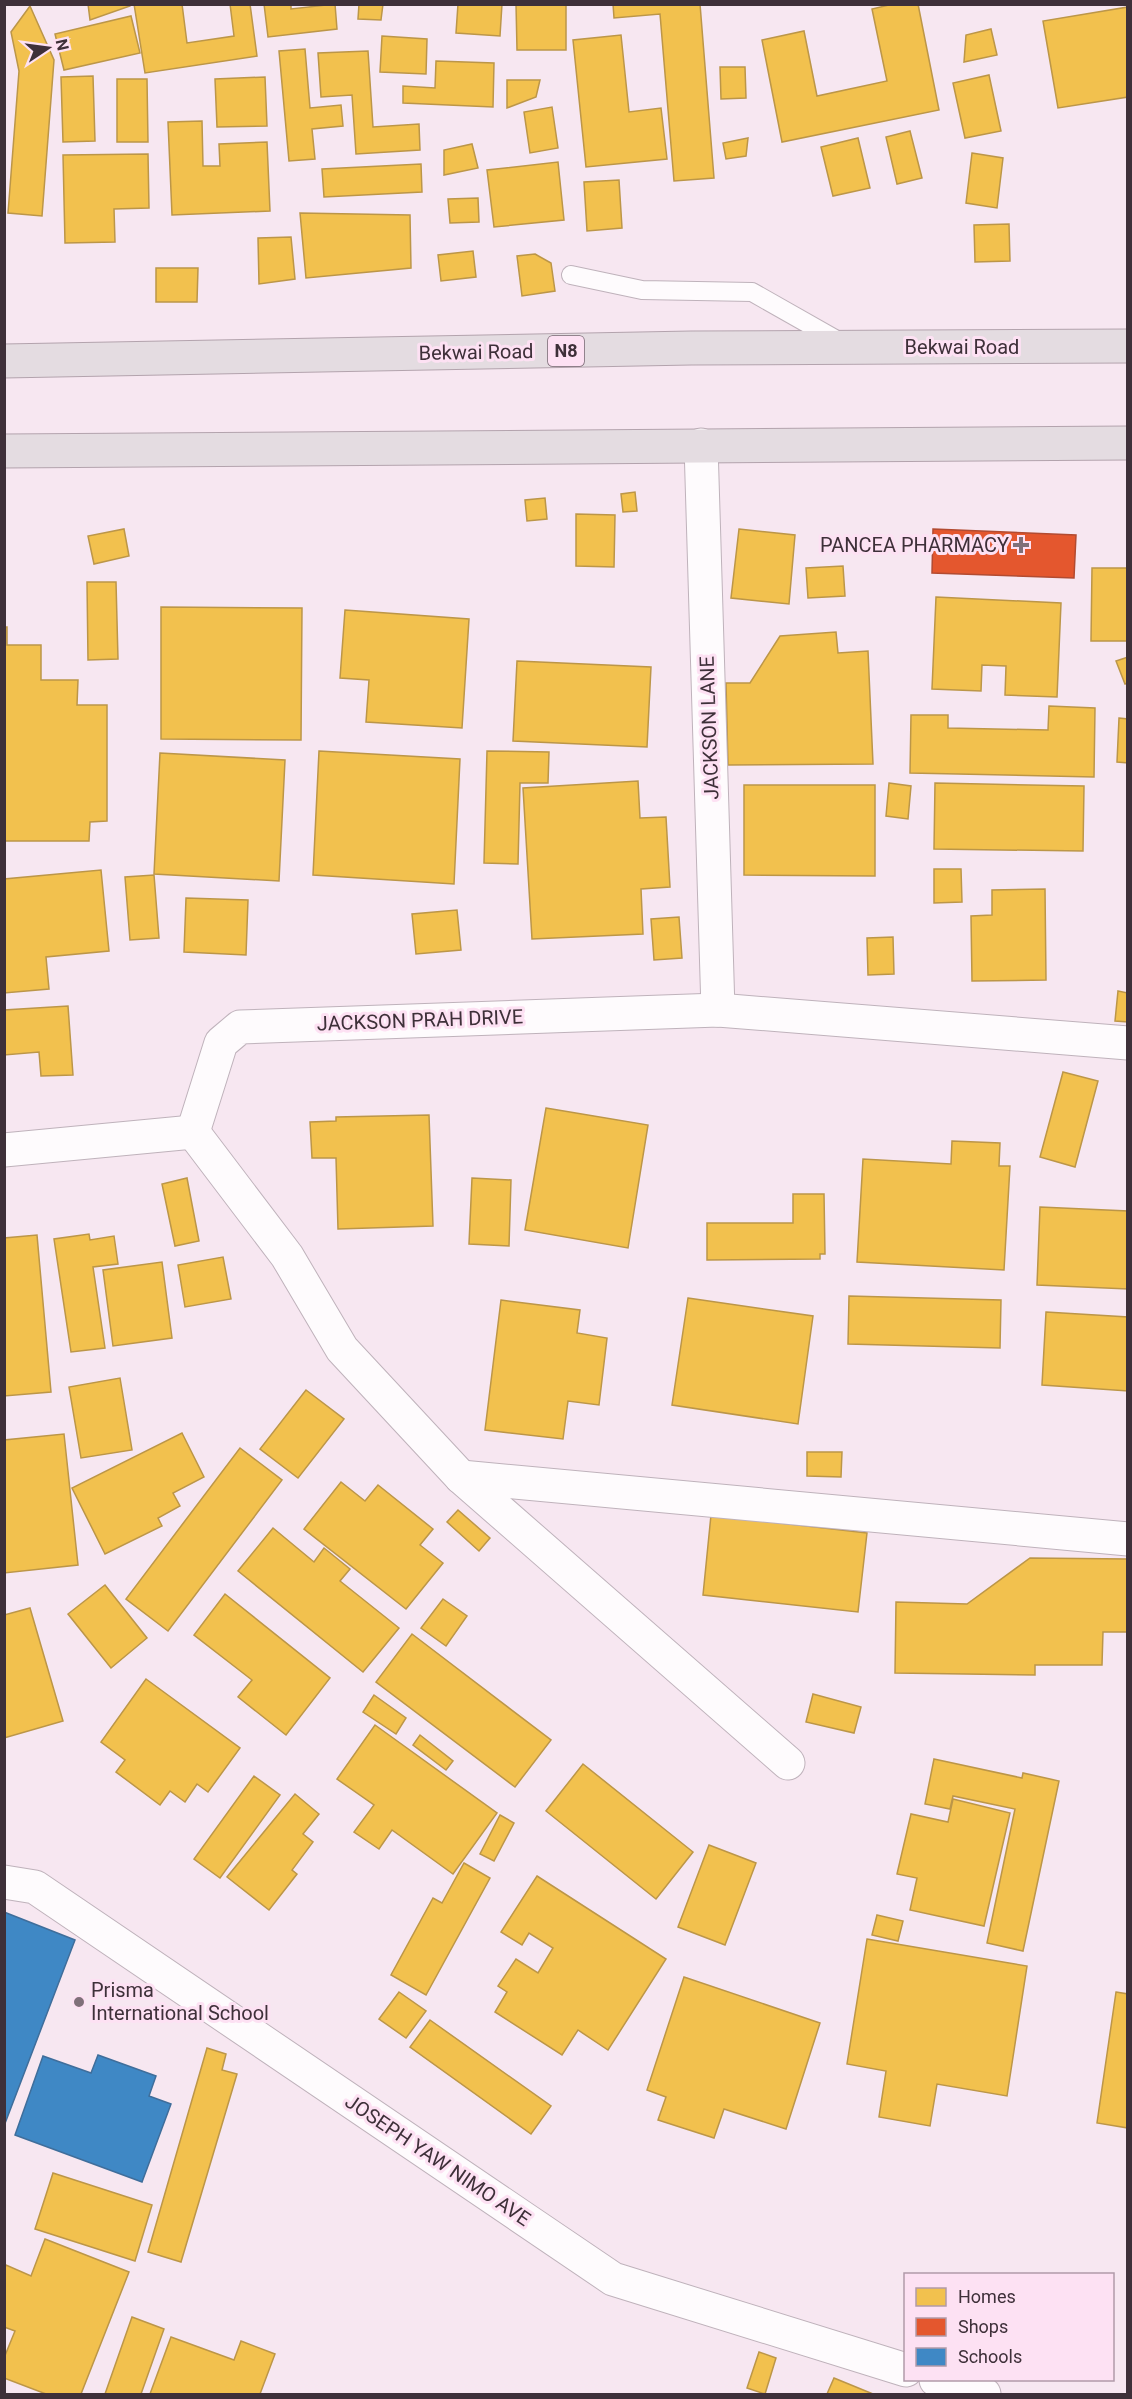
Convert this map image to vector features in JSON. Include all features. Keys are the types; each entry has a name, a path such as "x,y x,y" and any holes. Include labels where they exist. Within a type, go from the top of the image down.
{"highway":[{"name":"Bekwai Road","path":"4,361 692,348 1128,346"},
{"path":"4,452 1128,442"}],"street":[{"name":"JACKSON LANE","path":"701,445 718,1010"},
{"name":"JACKSON PRAH DRIVE","path":"193,1132 221,1043 240,1027 718,1010 1128,1043"},
{"path":"4,1150 193,1132 287,1256 342,1349 461,1477 788,1763"},
{"path":"461,1477 1128,1539"},
{"name":"JOSEPH YAW NIMO AVE","path":"4,1882 35,1887 613,2279 904,2369"},
{"path":"942,2381 984,2394"}],"lane":[{"path":"571,275 642,290 752,292 850,348"}],"building: Homes":[{"path":"88,4 130,4 130,6 90,20"},
{"path":"134,4 182,4 187,43 234,36 230,4 250,4 257,56 145,73"},
{"path":"264,4 291,4 291,9 335,4 337,29 268,37"},
{"path":"359,4 383,4 381,20 358,19"},
{"path":"458,4 502,4 500,36 456,33"},
{"path":"516,4 566,4 566,50 517,50"},
{"path":"613,4 700,4 714,178 674,181 660,14 614,18"},
{"path":"893,4 918,4 939,110 782,142 762,40 804,31 817,96 887,81 872,9"},
{"path":"30,6 54,60 42,216 8,213 19,71 11,32"},
{"path":"1128,7 1128,97 1058,108 1043,21"},
{"path":"131,16 140,53 64,70 55,34"},
{"path":"991,29 997,55 964,62 966,35"},
{"path":"621,35 629,112 661,108 667,159 586,167 573,40"},
{"path":"382,36 427,39 426,74 380,72"},
{"path":"305,49 310,108 341,105 343,126 312,129 315,159 289,161 279,51"},
{"path":"368,51 373,127 419,124 420,150 356,154 352,95 321,97 318,53"},
{"path":"436,61 494,63 493,107 403,103 403,86 435,88"},
{"path":"720,67 745,67 746,98 721,99"},
{"path":"989,75 1001,131 965,138 953,83"},
{"path":"93,76 95,141 63,142 61,77"},
{"path":"265,77 267,126 217,127 215,79"},
{"path":"117,79 147,79 148,142 117,142"},
{"path":"507,80 540,80 536,97 507,108"},
{"path":"552,107 558,148 530,153 524,112"},
{"path":"202,121 203,166 220,166 219,144 267,142 270,211 172,215 168,122"},
{"path":"910,131 922,178 897,184 886,137"},
{"path":"748,138 746,156 726,159 723,143"},
{"path":"858,138 870,188 833,196 821,147"},
{"path":"472,144 478,168 444,175 444,150"},
{"path":"972,153 1003,158 997,208 966,203"},
{"path":"148,154 149,208 114,209 115,242 65,243 63,155"},
{"path":"558,162 564,220 494,227 487,170"},
{"path":"421,164 422,192 324,197 322,169"},
{"path":"619,180 622,228 587,231 584,182"},
{"path":"478,198 479,222 450,223 448,199"},
{"path":"300,213 410,215 411,268 306,278"},
{"path":"1009,224 1010,261 975,262 974,225"},
{"path":"291,237 295,279 259,284 258,238"},
{"path":"473,251 476,277 441,281 438,255"},
{"path":"535,254 551,263 555,291 522,296 517,256"},
{"path":"156,268 198,268 197,302 156,302"},
{"path":"635,492 637,511 623,512 621,494"},
{"path":"545,498 547,519 527,521 525,500"},
{"path":"576,514 615,515 614,567 576,566"},
{"path":"124,529 129,556 94,564 88,536"},
{"path":"739,529 795,535 789,604 731,598"},
{"path":"843,566 845,596 808,598 806,568"},
{"path":"1092,568 1128,568 1128,641 1091,641"},
{"path":"87,582 116,582 118,659 88,660"},
{"path":"936,597 1061,603 1057,697 1005,695 1006,666 982,665 981,691 932,689"},
{"path":"161,607 302,608 301,740 161,739"},
{"path":"345,610 469,619 462,728 366,722 369,680 340,678"},
{"path":"4,627 7,627 7,645 41,645 41,680 78,680 77,705 107,705 107,821 90,822 89,841 4,841"},
{"path":"836,632 838,653 868,651 873,764 728,765 726,683 750,683 780,636"},
{"path":"1128,657 1128,683 1125,684 1116,661"},
{"path":"517,661 651,667 647,747 513,741"},
{"path":"1049,706 1095,708 1094,777 910,773 911,715 948,715 948,728 1048,730"},
{"path":"1119,718 1128,719 1128,763 1117,762"},
{"path":"319,751 460,759 454,884 313,875"},
{"path":"487,751 549,752 548,783 520,783 518,864 484,863"},
{"path":"160,753 285,760 279,881 154,874"},
{"path":"638,781 640,818 666,817 670,887 641,889 643,934 532,939 523,788"},
{"path":"889,783 911,786 908,819 886,816"},
{"path":"935,783 1084,786 1083,851 934,849"},
{"path":"744,785 875,785 875,876 744,875"},
{"path":"934,869 961,869 962,902 934,903"},
{"path":"101,870 109,951 46,957 49,989 4,993 4,879"},
{"path":"154,875 159,938 130,940 125,877"},
{"path":"1045,889 1046,980 972,981 971,916 992,915 992,890"},
{"path":"186,898 248,900 246,955 184,952"},
{"path":"457,910 461,950 416,954 412,914"},
{"path":"679,917 682,958 654,960 651,919"},
{"path":"893,937 894,974 868,975 867,938"},
{"path":"1118,991 1128,993 1128,1022 1115,1021"},
{"path":"68,1006 73,1075 41,1076 39,1052 4,1055 4,1010"},
{"path":"1063,1072 1098,1081 1075,1167 1040,1157"},
{"path":"546,1108 648,1125 628,1248 525,1230"},
{"path":"429,1115 433,1226 338,1229 336,1158 312,1158 310,1122 336,1121 336,1117"},
{"path":"952,1141 1000,1143 999,1166 1010,1166 1004,1270 857,1262 863,1159 951,1164"},
{"path":"187,1178 199,1241 175,1246 162,1184"},
{"path":"472,1178 511,1180 509,1246 469,1244"},
{"path":"793,1194 824,1194 825,1254 820,1254 820,1259 707,1260 707,1223 793,1223"},
{"path":"1040,1207 1128,1211 1128,1289 1037,1285"},
{"path":"89,1234 90,1240 114,1236 118,1264 93,1267 105,1348 71,1352 54,1239"},
{"path":"37,1235 51,1392 4,1396 4,1238"},
{"path":"223,1257 231,1299 185,1307 178,1265"},
{"path":"162,1262 172,1338 113,1346 103,1270"},
{"path":"849,1296 1001,1300 1000,1348 848,1344"},
{"path":"688,1298 813,1316 798,1424 672,1405"},
{"path":"501,1300 580,1310 577,1333 607,1338 599,1405 568,1401 563,1439 485,1430"},
{"path":"1046,1312 1128,1317 1128,1391 1042,1385"},
{"path":"120,1378 132,1450 81,1458 69,1387"},
{"path":"306,1390 344,1419 298,1478 260,1449"},
{"path":"182,1433 204,1477 173,1493 180,1506 158,1518 162,1526 105,1554 72,1488"},
{"path":"64,1434 78,1565 4,1573 4,1440"},
{"path":"240,1448 282,1480 168,1631 126,1599"},
{"path":"807,1452 842,1452 841,1477 807,1476"},
{"path":"341,1482 365,1501 378,1485 433,1529 420,1545 443,1563 406,1609 304,1529"},
{"path":"458,1510 490,1538 479,1551 447,1522"},
{"path":"711,1515 867,1533 858,1612 703,1595"},
{"path":"273,1528 314,1562 324,1548 350,1569 340,1581 399,1628 363,1672 238,1571"},
{"path":"1030,1558 1128,1559 1128,1632 1103,1632 1102,1665 1035,1665 1035,1675 895,1673 896,1602 967,1604"},
{"path":"105,1585 147,1638 111,1668 68,1614"},
{"path":"225,1594 330,1678 286,1735 238,1697 252,1680 194,1635"},
{"path":"443,1599 467,1616 446,1646 421,1628"},
{"path":"30,1608 63,1721 4,1738 4,1615"},
{"path":"412,1634 551,1740 515,1787 376,1682"},
{"path":"146,1679 240,1748 208,1792 197,1784 185,1802 170,1791 160,1805 116,1772 125,1760 101,1742"},
{"path":"813,1694 861,1707 854,1733 806,1722"},
{"path":"374,1695 406,1718 396,1734 363,1712"},
{"path":"375,1725 497,1813 453,1874 392,1830 379,1849 354,1832 374,1805 337,1779"},
{"path":"420,1735 453,1761 446,1770 413,1745"},
{"path":"934,1759 1022,1778 1023,1773 1059,1781 1023,1951 987,1943 1015,1809 953,1796 950,1809 925,1804"},
{"path":"583,1764 693,1852 656,1899 546,1811"},
{"path":"254,1776 280,1795 220,1878 194,1859"},
{"path":"295,1794 319,1814 303,1834 313,1842 292,1870 297,1874 269,1910 227,1877"},
{"path":"953,1799 1010,1813 984,1926 910,1910 917,1878 897,1874 911,1814 948,1822"},
{"path":"500,1815 514,1823 494,1861 480,1854"},
{"path":"709,1845 756,1863 725,1945 678,1927"},
{"path":"464,1863 490,1878 426,1995 391,1975 433,1898 442,1903"},
{"path":"537,1876 666,1959 608,2050 578,2030 562,2055 495,2012 507,1992 498,1986 516,1959 538,1973 553,1948 529,1933 522,1945 501,1932"},
{"path":"877,1915 903,1921 898,1941 872,1935"},
{"path":"867,1939 1027,1966 1007,2096 937,2084 930,2126 879,2117 886,2071 847,2064"},
{"path":"684,1977 820,2023 786,2129 724,2109 714,2138 658,2120 666,2097 647,2090"},
{"path":"399,1992 426,2011 406,2038 379,2019"},
{"path":"1116,1992 1128,1994 1128,2128 1097,2123"},
{"path":"430,2020 551,2106 531,2134 410,2047"},
{"path":"207,2048 226,2054 222,2070 237,2074 181,2262 148,2252"},
{"path":"53,2173 152,2205 135,2261 35,2229"},
{"path":"45,2239 129,2272 81,2394 46,2394 4,2378 4,2358 15,2331 4,2327 4,2270 6,2265 31,2276"},
{"path":"132,2317 164,2329 141,2394 105,2394"},
{"path":"171,2337 234,2360 241,2341 275,2354 260,2394 150,2394"},
{"path":"759,2352 776,2358 765,2394 747,2388"},
{"path":"834,2378 873,2394 827,2394"}],"building: Shops":[{"path":"933,529 1076,535 1074,578 932,573"}],"building: Schools":[{"path":"4,1912 75,1940 4,2126"},
{"path":"98,2055 156,2076 149,2096 171,2104 142,2182 15,2135 43,2056 91,2073"}],"place":[{"name":"PANCEA PHARMACY","path":"1021,545"},
{"name":"Prisma International School","path":"79,2002"}]}
